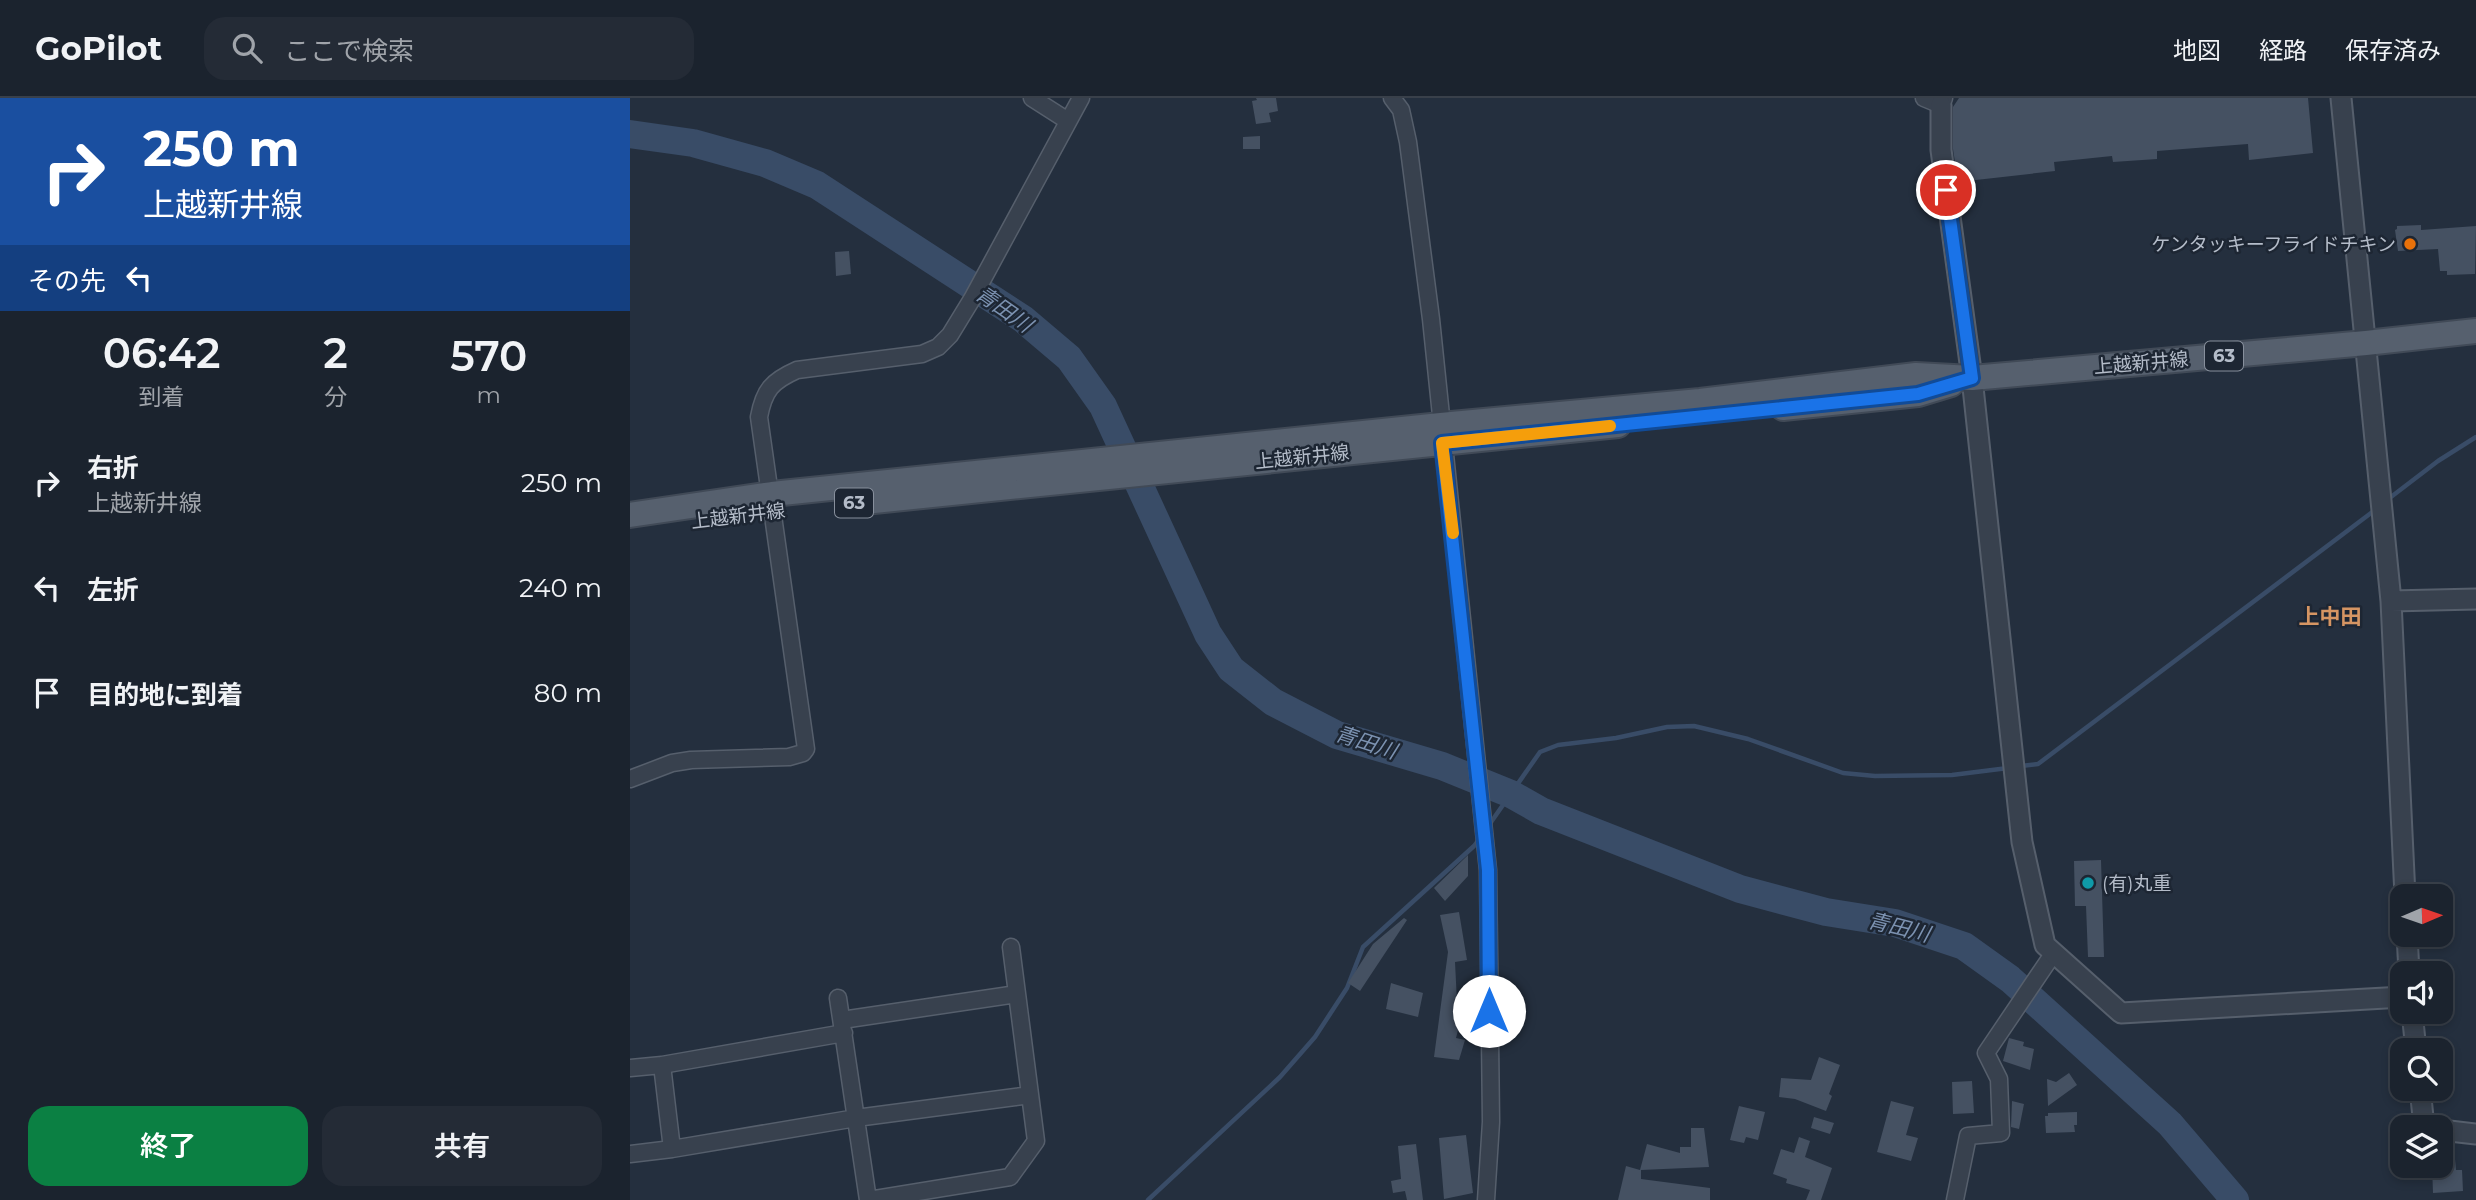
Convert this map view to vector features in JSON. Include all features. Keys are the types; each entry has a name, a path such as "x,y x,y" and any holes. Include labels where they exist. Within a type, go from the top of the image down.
{"main road":[{"name":"上越新井線","path":"630,515 772,503 1441,434 1918,394 1972,378 2476,331"},
{"name":"上越新井線","path":"630,530 772,503"}],"street":[{"path":"1032,98 1068,121"},
{"path":"630,779 672,763 789,757 803,753 806,749 759,417 763,397 779,378 797,370 922,354 938,347 950,335 972,299 1081,98"},
{"path":"1392,98 1401,110 1408,142 1430,319 1488,870 1491,1122 1486,1200"},
{"path":"2341,98 2391,601 2404,884"},
{"path":"1936,100 1972,378 2022,842 2045,945 2121,1013 2390,998"},
{"path":"2391,601 2476,599"},
{"path":"838,998 869,1200 1010,1177 1035,1141 1011,947"},
{"path":"1955,1200 1968,1136 2001,1133 1999,1079 1986,1053 2053,954"},
{"path":"630,1069 662,1065 1017,994"},
{"path":"662,1065 672,1149"},
{"path":"630,1154 856,1118 1030,1096"},
{"path":"2453,1131 2476,1134"}],"building":[{"path":"1256,98 1276,98 1278,111 1269,113 1271,122 1256,124 1252,101 1257,100"},
{"path":"1959,98 2308,98 2313,153 2249,160 2248,144 2157,151 2157,159 2113,162 2112,156 2054,162 2055,171 1958,182 1953,149 1953,107"},
{"path":"1260,136 1260,149 1243,149 1243,137"},
{"path":"2421,225 2421,230 2476,226 2475,274 2447,275 2447,271 2440,271 2438,249 2398,251 2395,230 2397,226"},
{"path":"849,251 851,274 836,276 835,252"},
{"path":"1468,855 1468,876 1445,901 1434,888"},
{"path":"2101,860 2104,957 2088,957 2086,906 2075,906 2074,861"},
{"path":"1459,912 1467,960 1455,962 1457,1002 1464,1007 1456,1038 1465,1040 1459,1060 1434,1057 1448,952 1440,915"},
{"path":"1404,918 1407,920 1360,991 1348,983 1373,944"},
{"path":"1391,983 1423,993 1418,1017 1386,1009"},
{"path":"2009,1038 2024,1042 2023,1046 2034,1049 2030,1070 2003,1061"},
{"path":"1819,1057 1840,1065 1826,1111 1795,1099 1779,1097 1781,1078 1811,1080"},
{"path":"2069,1073 2077,1085 2048,1106 2047,1079 2056,1082"},
{"path":"1972,1081 1974,1113 1953,1114 1952,1082"},
{"path":"1891,1101 1914,1107 1906,1135 1918,1138 1911,1161 1877,1152"},
{"path":"2012,1101 2024,1104 2019,1129 2011,1127"},
{"path":"1739,1106 1765,1112 1758,1140 1746,1137 1744,1143 1730,1140"},
{"path":"2077,1112 2075,1132 2046,1133 2045,1116 2048,1116 2048,1113"},
{"path":"1814,1117 1834,1123 1830,1134 1811,1128"},
{"path":"1691,1128 1704,1128 1709,1167 1641,1170 1641,1179 1710,1188 1710,1200 1618,1200 1626,1166 1640,1170 1647,1144 1680,1153 1680,1147 1691,1147"},
{"path":"1466,1135 1473,1193 1444,1199 1439,1138"},
{"path":"1799,1137 1810,1141 1805,1157 1832,1168 1821,1200 1806,1200 1810,1190 1786,1183 1787,1179 1773,1174 1781,1149 1794,1153"},
{"path":"1416,1144 1423,1200 1407,1200 1405,1191 1393,1193 1391,1181 1401,1179 1398,1146"},
{"path":"2453,1159 2456,1170 2462,1170 2463,1191 2433,1193 2432,1178 2453,1178"}],"waterway":[{"name":"青田川","path":"630,134 693,143 765,163 817,185 1023,319 1069,358 1103,406 1208,634 1231,669 1273,702 1337,735 1442,766 1511,794 1541,811 1740,889 1826,912 1895,923 1964,946 2010,979 2170,1124 2235,1200"},
{"path":"2387,500 2438,461 2476,437"},
{"path":"2021,766 2038,764 2375,510"},
{"path":"1489,825 1540,752 1558,745 1616,738 1667,727 1694,726 1748,739 1843,773 1875,776 1952,775 2008,768"},
{"path":"1148,1200 1280,1077 1315,1037 1347,988 1363,947 1480,838"}],"slow traffic":[{"path":"1453,533 1442,443 1610,426"}],"place":[{"name":"ケンタッキーフライドチキン","path":"2410,244"},
{"name":"(有)丸重","path":"2088,883"}],"district":[{"name":"上中田","path":"2330,616"}],"route":[{"path":"1489,1011 1488,870 1442,443 1918,394 1972,378 1946,190"}]}
